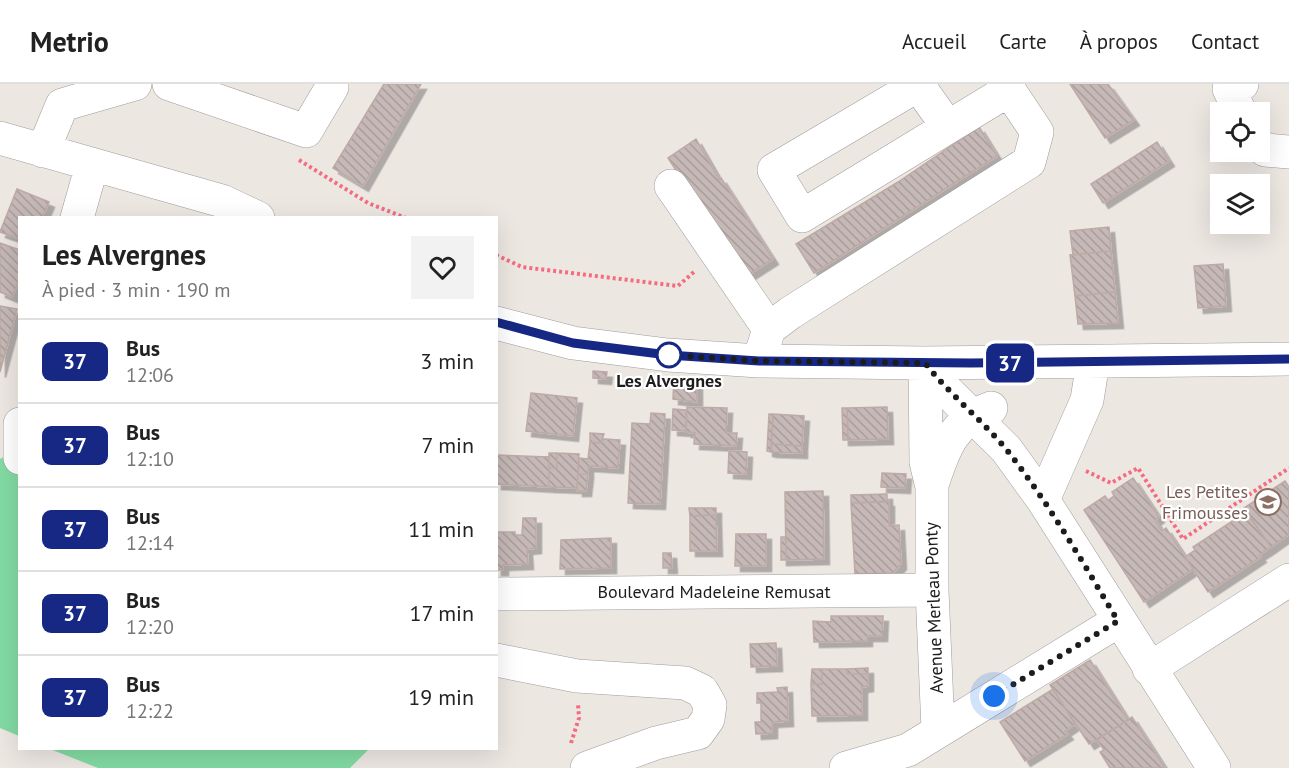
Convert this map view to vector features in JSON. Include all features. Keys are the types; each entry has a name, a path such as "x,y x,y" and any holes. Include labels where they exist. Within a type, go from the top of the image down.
{"street":[{"path":"42,151 62,105 135,84"},
{"path":"168,84 306,131 332,87"},
{"path":"1235,102 1229,89 1242,84"},
{"path":"759,361 770,328 1029,162 1037,132 1007,87 948,128 802,216 774,170 918,85 948,128"},
{"path":"0,138 222,201 254,216"},
{"path":"1270,150 1289,152"},
{"path":"78,216 92,165"},
{"path":"671,186 770,328"},
{"path":"498,323 573,343 668,355 759,361 1093,362 1288,350"},
{"path":"1043,500 1087,400 1093,362"},
{"path":"925,363 947,391 981,411 1043,500 1118,621 1214,768"},
{"name":"Avenue Merleau Ponty","path":"925,363 926,462 932,487 932,590 938,729"},
{"path":"981,411 994,363"},
{"name":"Avenue Merleau Ponty","path":"932,487 941,457 960,425 981,411"},
{"path":"1149,669 1289,580"},
{"name":"Boulevard Madeleine Remusat","path":"498,594 932,590"},
{"name":"Avenue Merleau Ponty","path":"846,768 908,750 938,729 1118,621"},
{"path":"498,660 577,676 686,683 702,691 710,705 708,719 698,733 578,759"}],"path":[{"path":"293,127 282,151 368,203 401,216"},
{"path":"498,256 522,267 678,286 716,253"},
{"path":"1084,470 1111,483 1138,468 1183,538 1289,468"},
{"path":"577,676 578,759"}],"green space":[{"path":"5,456 18,475 18,736 0,728 0,459"},
{"path":"53,750 368,750 350,768 98,768"}],"building":[{"path":"384,84 421,84 363,186 333,168"},
{"path":"1070,84 1108,84 1134,120 1105,138"},
{"path":"979,127 997,156 814,273 796,244 898,182"},
{"path":"696,139 719,179 721,178 773,259 745,277 668,158"},
{"path":"1157,142 1169,161 1103,203 1091,184"},
{"path":"17,189 49,202 43,216 18,216 18,238 0,232"},
{"path":"1109,227 1111,251 1073,255 1070,231"},
{"path":"0,243 18,249 18,282 12,297 0,292"},
{"path":"1111,251 1115,292 1075,296 1070,255"},
{"path":"1223,264 1226,306 1198,308 1194,266"},
{"path":"1115,292 1118,323 1078,324 1075,296"},
{"path":"0,306 17,309 0,372"},
{"path":"593,371 607,372 606,379 593,378"},
{"path":"674,378 693,379 692,383 697,383 697,402 673,399"},
{"path":"531,393 577,398 573,436 526,431"},
{"path":"687,407 727,408 726,433 737,433 736,446 694,444 695,433 686,432"},
{"path":"887,407 888,439 848,440 847,408"},
{"path":"842,408 847,408 848,440 843,440"},
{"path":"673,409 686,410 686,431 672,430"},
{"path":"651,413 665,414 660,504 628,503 632,423 650,424"},
{"path":"769,414 773,414 771,452 767,451"},
{"path":"773,414 804,416 802,446 771,444"},
{"path":"590,433 604,434 601,443 590,442"},
{"path":"602,439 620,440 618,468 588,466 588,474 578,474 579,458 588,459 590,442 601,443"},
{"path":"771,444 802,446 802,453 771,452"},
{"path":"729,451 747,452 746,474 728,473"},
{"path":"549,453 557,453 557,468 549,468"},
{"path":"557,453 579,454 577,488 549,487 549,468 557,468"},
{"path":"498,455 549,457 549,487 498,484"},
{"path":"882,473 906,474 905,488 881,487"},
{"path":"578,474 588,474 586,491 577,491"},
{"path":"1133,478 1159,517 1155,520 1162,531 1166,528 1193,569 1144,602 1084,510 1105,496 1108,500 1114,496 1112,492"},
{"path":"1285,481 1289,487 1289,534 1271,547 1244,508"},
{"path":"823,491 824,559 786,560 785,492"},
{"path":"887,494 887,502 851,503 851,495"},
{"path":"889,501 889,526 899,525 901,564 893,573 855,574 851,503"},
{"path":"689,508 716,508 716,515 690,516"},
{"path":"1246,512 1271,547 1259,555 1261,557 1208,592 1185,557 1195,550 1193,547"},
{"path":"716,515 717,551 690,551 690,516"},
{"path":"523,518 536,518 536,548 527,549 528,564 503,565 503,570 498,570 498,532 515,532 515,535 522,535"},
{"path":"736,534 766,534 766,566 735,566"},
{"path":"781,537 786,537 786,560 781,560"},
{"path":"611,538 611,568 560,569 561,540"},
{"path":"663,553 671,553 672,568 663,568"},
{"path":"831,616 883,616 882,636 867,636 867,641 814,642 813,621 831,622"},
{"path":"776,643 777,666 751,667 750,644"},
{"path":"1090,660 1128,720 1089,744 1050,685"},
{"path":"868,668 868,674 847,674 847,669"},
{"path":"812,669 822,669 822,684 811,684"},
{"path":"822,669 847,669 847,674 868,674 868,686 862,687 862,715 812,716 811,684 822,684"},
{"path":"787,687 788,721 772,722 772,733 756,734 755,722 761,722 761,703 757,703 757,693 778,692 777,688"},
{"path":"1053,689 1075,724 1065,731 1068,734 1025,761 1000,722"},
{"path":"1132,717 1165,768 1110,768 1100,752 1104,750 1097,740"}],"bus line":[{"name":"37","path":"498,323 573,343 668,355 759,361 971,363 1289,359"}],"place":[{"name":"Les Alvergnes","path":"669,355"},
{"name":"Les Petites Frimousses","path":"1268,502"}],"route":[{"path":"669,355 759,361 925,363 947,391 1006,449 1043,500 1118,621 994,696"}]}
